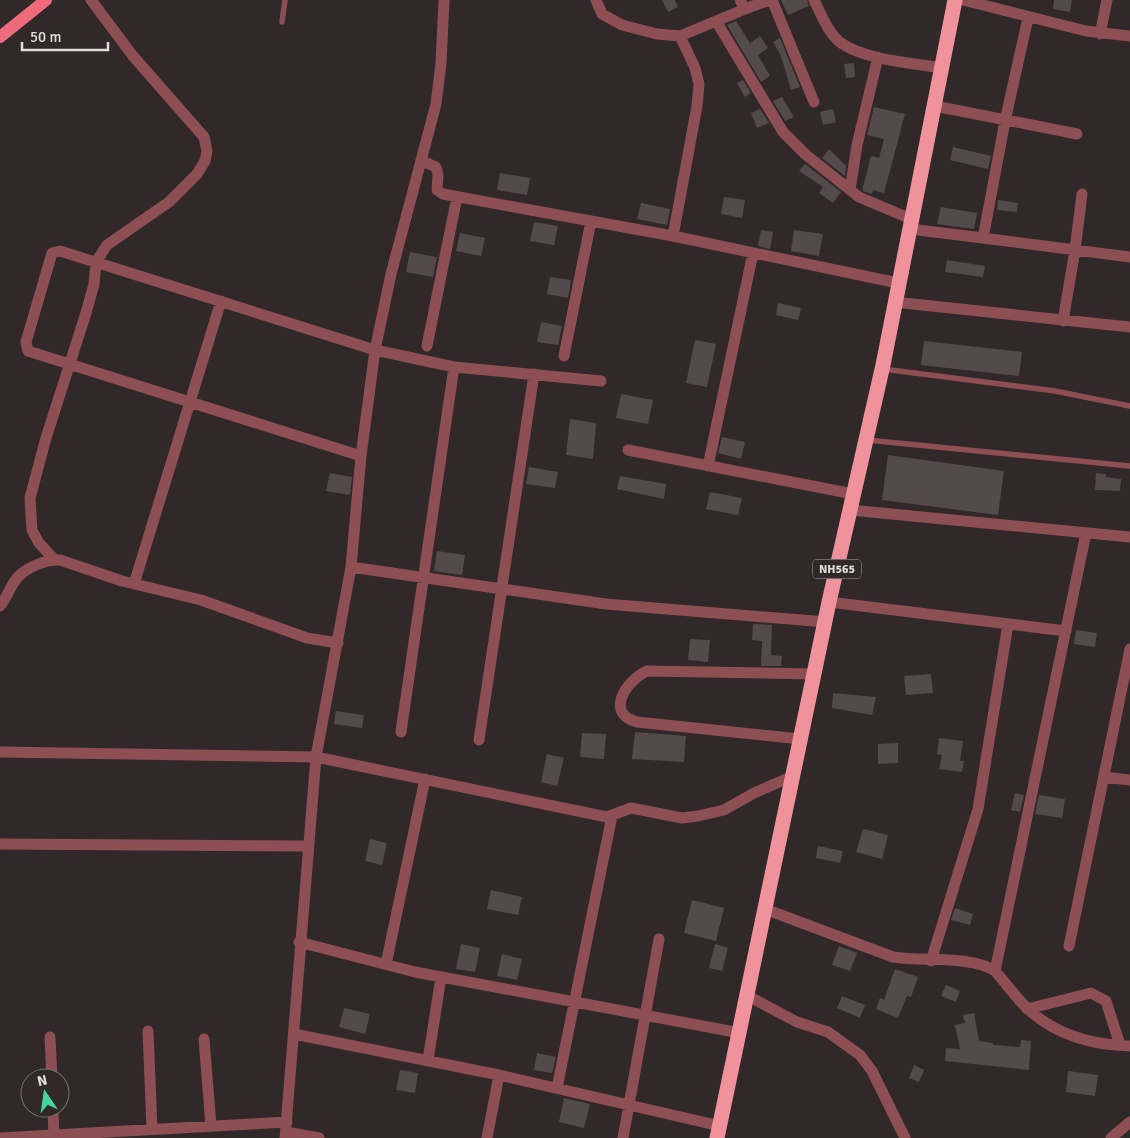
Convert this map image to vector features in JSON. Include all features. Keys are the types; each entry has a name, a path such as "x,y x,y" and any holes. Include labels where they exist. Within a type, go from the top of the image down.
{"highway":[{"name":"NH565","path":"719,1132 829,602 864,440 882,369 910,224 936,106 955,0"}],"main road":[{"path":"0,37 46,0"}],"street":[{"path":"91,0 133,56 204,137 207,150 205,162 197,174 169,202 107,245 96,262 94,284 46,438 30,498 32,530 39,543 55,560 134,584 201,600 308,638 338,643"},
{"path":"286,1130 299,942 316,757 351,566 361,456 375,350 391,274 436,104 441,63 444,0"},
{"path":"596,0 602,14 622,25 657,34 680,36 716,21 742,4 770,0 814,102"},
{"path":"814,0 832,33 841,43 878,57 942,68"},
{"path":"963,0 1028,18 1100,34 1130,36"},
{"path":"1100,34 1107,0"},
{"path":"983,238 1005,121 1028,18"},
{"path":"716,21 783,132 805,154 859,197 910,224 983,238 1130,257"},
{"path":"673,236 697,106 699,84 696,68 680,36"},
{"path":"850,190 857,145 878,57"},
{"path":"936,106 1077,134"},
{"path":"422,161 433,165 438,171 436,186 439,193 673,236 898,283"},
{"path":"1063,321 1082,194"},
{"path":"427,346 457,197"},
{"path":"564,356 591,221"},
{"path":"361,456 69,366 28,351 26,342 52,253 60,250 375,350 454,367 601,381"},
{"path":"708,466 753,253"},
{"path":"134,584 221,301"},
{"path":"894,302 1130,327"},
{"path":"401,732 454,367"},
{"path":"479,740 534,374"},
{"path":"628,450 853,494"},
{"path":"850,510 1130,537"},
{"path":"995,971 1086,533"},
{"path":"0,606 14,582 22,573 55,560"},
{"path":"351,566 606,604 826,622"},
{"path":"829,602 1066,631"},
{"path":"931,961 978,808 1008,624"},
{"path":"1069,946 1130,649"},
{"path":"801,738 628,720 624,715 621,697 627,685 635,676 647,671 814,674"},
{"path":"0,752 316,757 601,816 612,816 631,808 682,818 698,816 724,810 754,793 793,776"},
{"path":"1104,778 1130,780"},
{"path":"386,964 425,779"},
{"path":"557,1088 576,1002 612,816"},
{"path":"0,844 308,846"},
{"path":"765,909 894,957 974,963 995,971 1027,1009 1072,1038 1106,1045 1125,1046 1106,1001 1091,992 1027,1009"},
{"path":"623,1138 659,939"},
{"path":"299,942 441,977 740,1033"},
{"path":"428,1060 441,977"},
{"path":"748,996 797,1022 828,1032 860,1055 872,1071 905,1138"},
{"path":"148,1031 152,1129"},
{"path":"294,1034 557,1088 629,1105 719,1132"},
{"path":"50,1037 52,1068"},
{"path":"204,1039 204,1130"},
{"path":"486,1138 499,1075"},
{"path":"53,1118 54,1136"},
{"path":"1111,1138 1130,1122"},
{"path":"0,1138 127,1134 152,1129 286,1130 318,1138"}],"lane":[{"path":"282,22 285,0"},
{"path":"882,369 1055,391 1130,406"},
{"path":"864,440 1130,466"}],"building":[{"path":"662,0 675,0 678,7 668,12"},
{"path":"781,0 807,0 809,6 788,15"},
{"path":"1054,0 1072,0 1070,12 1053,9"},
{"path":"736,21 750,43 760,36 768,48 758,55 770,76 761,82 727,25"},
{"path":"780,38 800,87 791,90 781,56 773,42"},
{"path":"854,63 855,77 846,78 844,64"},
{"path":"743,80 751,93 745,97 737,83"},
{"path":"782,97 794,117 785,121 773,101"},
{"path":"874,107 905,114 884,193 873,190 872,194 863,191 863,187 871,156 879,158 884,139 867,135"},
{"path":"760,109 769,123 757,128 751,113"},
{"path":"833,109 836,122 823,125 820,112"},
{"path":"953,147 991,156 988,169 950,160"},
{"path":"829,149 846,166 845,176 822,158"},
{"path":"805,164 841,192 833,203 819,193 823,187 799,171"},
{"path":"500,173 530,178 527,195 497,190"},
{"path":"724,197 745,200 742,218 721,214"},
{"path":"998,200 1018,203 1017,212 997,210"},
{"path":"641,203 670,209 667,225 637,219"},
{"path":"941,207 977,213 974,229 937,224"},
{"path":"534,222 558,226 554,245 530,241"},
{"path":"761,230 773,232 770,249 758,246"},
{"path":"794,230 823,234 819,256 791,251"},
{"path":"460,233 485,238 481,256 456,251"},
{"path":"410,252 437,257 433,277 406,272"},
{"path":"947,260 985,266 983,277 945,272"},
{"path":"550,277 571,280 568,298 547,294"},
{"path":"778,303 801,308 798,320 776,315"},
{"path":"541,322 562,326 558,345 537,342"},
{"path":"695,340 716,344 707,387 686,383"},
{"path":"924,341 1022,352 1019,376 921,365"},
{"path":"621,394 653,400 648,424 616,418"},
{"path":"570,419 596,423 593,459 566,455"},
{"path":"722,437 745,442 741,459 718,453"},
{"path":"888,455 1004,471 998,515 882,500"},
{"path":"529,467 558,472 555,488 526,484"},
{"path":"330,473 352,477 350,495 326,491"},
{"path":"1096,473 1106,474 1106,477 1121,479 1120,491 1095,490"},
{"path":"620,476 666,484 664,499 617,489"},
{"path":"710,492 742,498 738,515 706,509"},
{"path":"437,551 465,555 462,575 434,571"},
{"path":"753,624 772,625 771,655 782,656 781,666 761,666 762,641 752,640"},
{"path":"1076,630 1097,633 1095,647 1074,644"},
{"path":"690,639 710,640 708,662 688,660"},
{"path":"931,674 933,693 906,695 904,676"},
{"path":"833,693 876,697 872,715 832,708"},
{"path":"336,711 364,715 362,728 334,724"},
{"path":"635,732 686,736 684,762 632,759"},
{"path":"582,733 606,734 604,759 580,757"},
{"path":"939,738 963,741 960,761 964,761 962,772 939,769 942,755 937,754"},
{"path":"898,743 898,763 878,764 878,744"},
{"path":"547,754 564,758 557,786 541,782"},
{"path":"1015,793 1024,795 1020,812 1011,810"},
{"path":"1039,795 1065,799 1062,818 1035,814"},
{"path":"863,829 888,835 882,859 856,852"},
{"path":"370,839 387,843 382,865 365,861"},
{"path":"818,846 843,851 840,863 816,858"},
{"path":"491,890 522,897 518,915 487,909"},
{"path":"692,900 724,908 716,941 684,933"},
{"path":"955,908 973,914 970,925 951,920"},
{"path":"461,944 480,948 475,972 456,969"},
{"path":"715,944 728,948 722,971 709,968"},
{"path":"839,946 857,953 850,971 832,965"},
{"path":"502,954 522,959 517,980 497,976"},
{"path":"895,969 918,977 911,997 907,996 898,1018 876,1009 880,998 884,1000"},
{"path":"946,985 960,991 956,1002 941,996"},
{"path":"842,996 865,1005 860,1018 837,1008"},
{"path":"344,1008 370,1014 365,1034 339,1027"},
{"path":"974,1013 979,1041 993,1043 993,1045 1020,1047 1021,1040 1031,1041 1029,1070 945,1061 946,1048 960,1049 955,1025 965,1023 963,1015"},
{"path":"537,1053 556,1057 552,1073 534,1070"},
{"path":"914,1065 924,1070 919,1082 909,1078"},
{"path":"400,1070 418,1073 415,1093 396,1090"},
{"path":"1068,1071 1098,1075 1095,1096 1066,1092"},
{"path":"564,1098 590,1104 584,1128 559,1122"}]}
